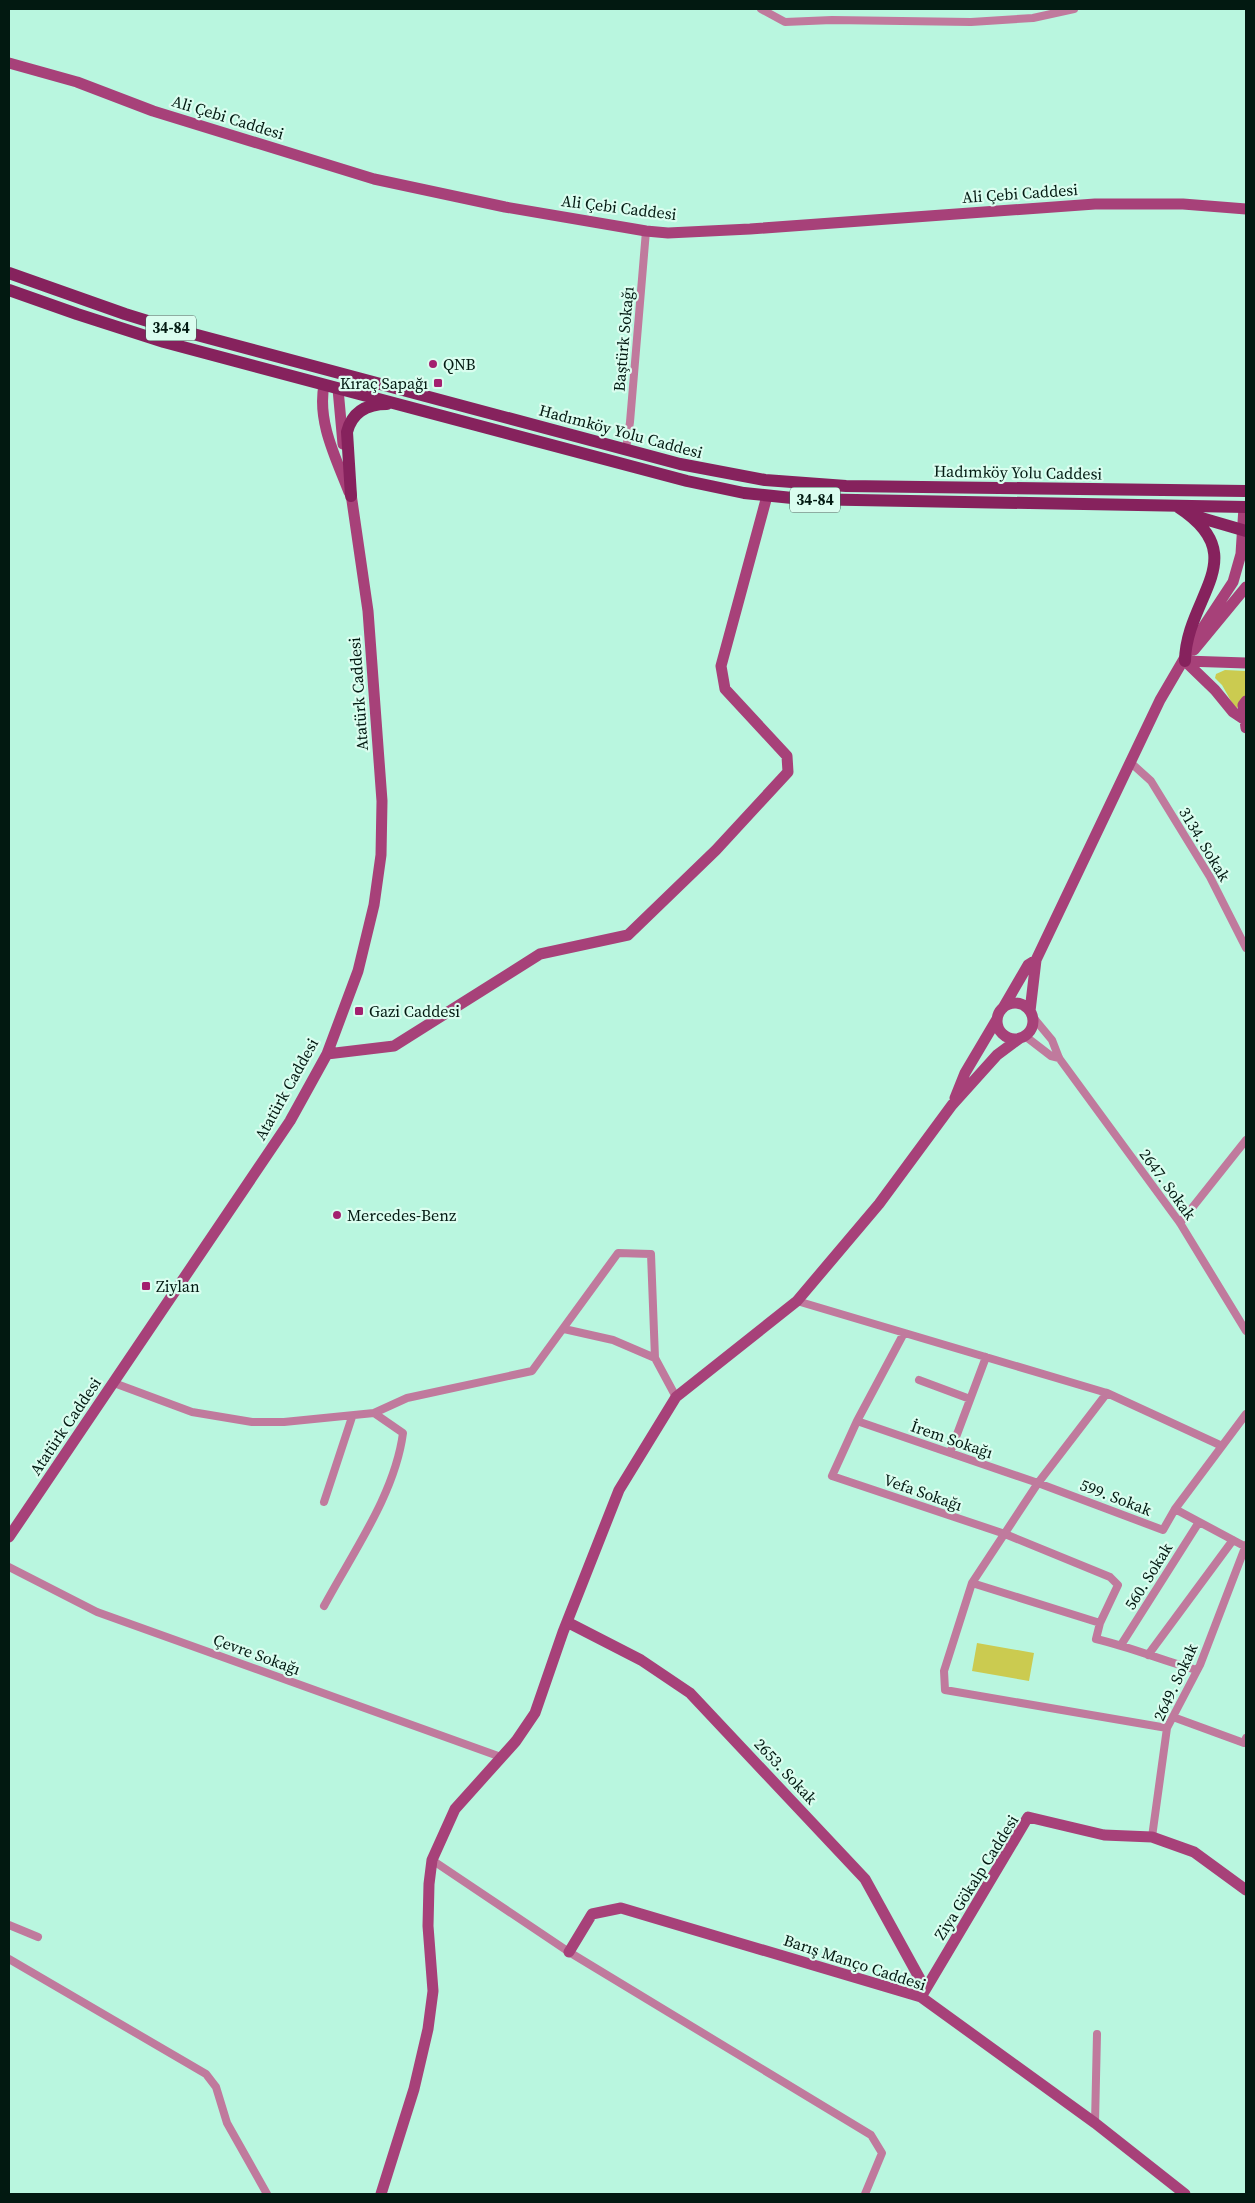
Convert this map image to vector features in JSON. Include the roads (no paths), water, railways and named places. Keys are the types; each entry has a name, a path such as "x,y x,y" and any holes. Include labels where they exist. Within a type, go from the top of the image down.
{"main road":[{"name":"Hadımköy Yolu Caddesi","path":"9,273 125,314 338,380 396,404 687,481 767,496 837,501 1245,505"},
{"name":"Hadımköy Yolu Caddesi","path":"9,290 125,330 324,385 338,380 420,394 726,474 808,484 1246,491"},
{"path":"351,496 347,432 349,423 355,415 366,407 376,404 396,404"},
{"path":"1176,505 1194,516 1244,531"},
{"path":"1185,660 1188,637 1214,581 1219,561 1216,541 1194,516"}],"street":[{"path":"761,9 785,22 971,22 1033,18 1074,9"},
{"name":"Ali Çebi Caddesi","path":"9,63 77,82 153,112 374,179 505,207 646,231 668,233 750,229 1095,204 1183,204 1246,209"},
{"name":"Baştürk Sokağı","path":"626,449 630,422 646,231"},
{"path":"338,380 338,406 351,496"},
{"path":"324,385 322,406 328,438 351,496"},
{"name":"Atatürk Caddesi","path":"9,1537 290,1121 327,1054 358,972 374,905 381,855 382,801 368,611 351,496"},
{"path":"327,1054 394,1046 540,954 628,935 716,850 788,772 787,756 725,689 720,666 767,496"},
{"path":"381,2194 414,2089 428,2029 433,1991 428,1926 429,1884 432,1860 455,1810 516,1741 535,1713 567,1622 619,1490 676,1397 797,1300 879,1204 952,1105 996,1055 1023,1037 1032,1028 1031,1014 1036,960 1160,700 1198,635 1233,582 1241,554 1245,505"},
{"path":"1185,660 1219,622 1246,587"},
{"path":"1185,660 1246,664"},
{"path":"1185,660 1246,724"},
{"path":"1246,701 1243,705 1246,724"},
{"name":"3134. Sokak","path":"1130,762 1151,781 1210,877 1246,948"},
{"path":"952,1105 964,1073 998,1019 1028,965 1036,960"},
{"path":"1003,1008 1014,1003 1021,1004 1052,1040 1059,1058"},
{"path":"998,1019 1000,1031 1004,1036 1010,1038 1023,1037 1051,1056 1059,1058"},
{"name":"2647. Sokak","path":"1059,1058 1180,1223 1246,1331"},
{"path":"1180,1223 1246,1140"},
{"path":"114,1383 192,1412 252,1422 284,1422 374,1413 407,1398 532,1371 618,1253 651,1254 655,1358 676,1397"},
{"path":"797,1300 1107,1393 1222,1446"},
{"path":"564,1329 613,1340 655,1358"},
{"path":"857,1421 904,1333"},
{"path":"950,1453 986,1357"},
{"path":"919,1380 970,1399"},
{"path":"1107,1393 1038,1483 972,1583 944,1671 945,1690 1167,1728"},
{"path":"324,1606 391,1483 401,1451 403,1433 374,1413"},
{"path":"1246,1414 1175,1509 1246,1546"},
{"path":"324,1502 352,1416"},
{"name":"İrem Sokağı","path":"857,1421 1038,1483"},
{"name":"Vefa Sokağı","path":"857,1421 832,1476 1005,1534 1110,1577 1118,1585 1100,1623"},
{"name":"599. Sokak","path":"1038,1483 1162,1530 1175,1509"},
{"name":"560. Sokak","path":"1121,1645 1199,1522"},
{"path":"1148,1654 1233,1540"},
{"name":"2649. Sokak","path":"1152,1837 1167,1728 1197,1670 1246,1546"},
{"name":"Çevre Sokağı","path":"9,1567 96,1612 501,1757"},
{"path":"972,1583 1100,1623 1096,1639 1121,1645 1197,1670"},
{"name":"2653. Sokak","path":"567,1622 641,1660 690,1693 704,1707 865,1879 920,1979 921,1997"},
{"path":"1173,1717 1244,1743 1246,1738"},
{"name":"Ziya Gökalp Caddesi","path":"921,1997 1028,1817 1104,1835 1152,1837 1194,1852 1246,1890"},
{"path":"432,1860 569,1952 872,2135 882,2153 865,2194"},
{"name":"Barış Manço Caddesi","path":"569,1952 592,1914 620,1908 921,1997 1095,2123 1186,2194"},
{"path":"9,1925 38,1937"},
{"path":"9,1959 206,2074 216,2086 227,2123 268,2194"},
{"path":"1095,2123 1097,2034"}],"place":[{"name":"QNB","path":"433,364"},
{"name":"Kıraç Sapağı","path":"438,383"},
{"name":"Gazi Caddesi","path":"359,1011"},
{"name":"Mercedes-Benz","path":"337,1215"},
{"name":"Ziylan","path":"146,1286"}]}
